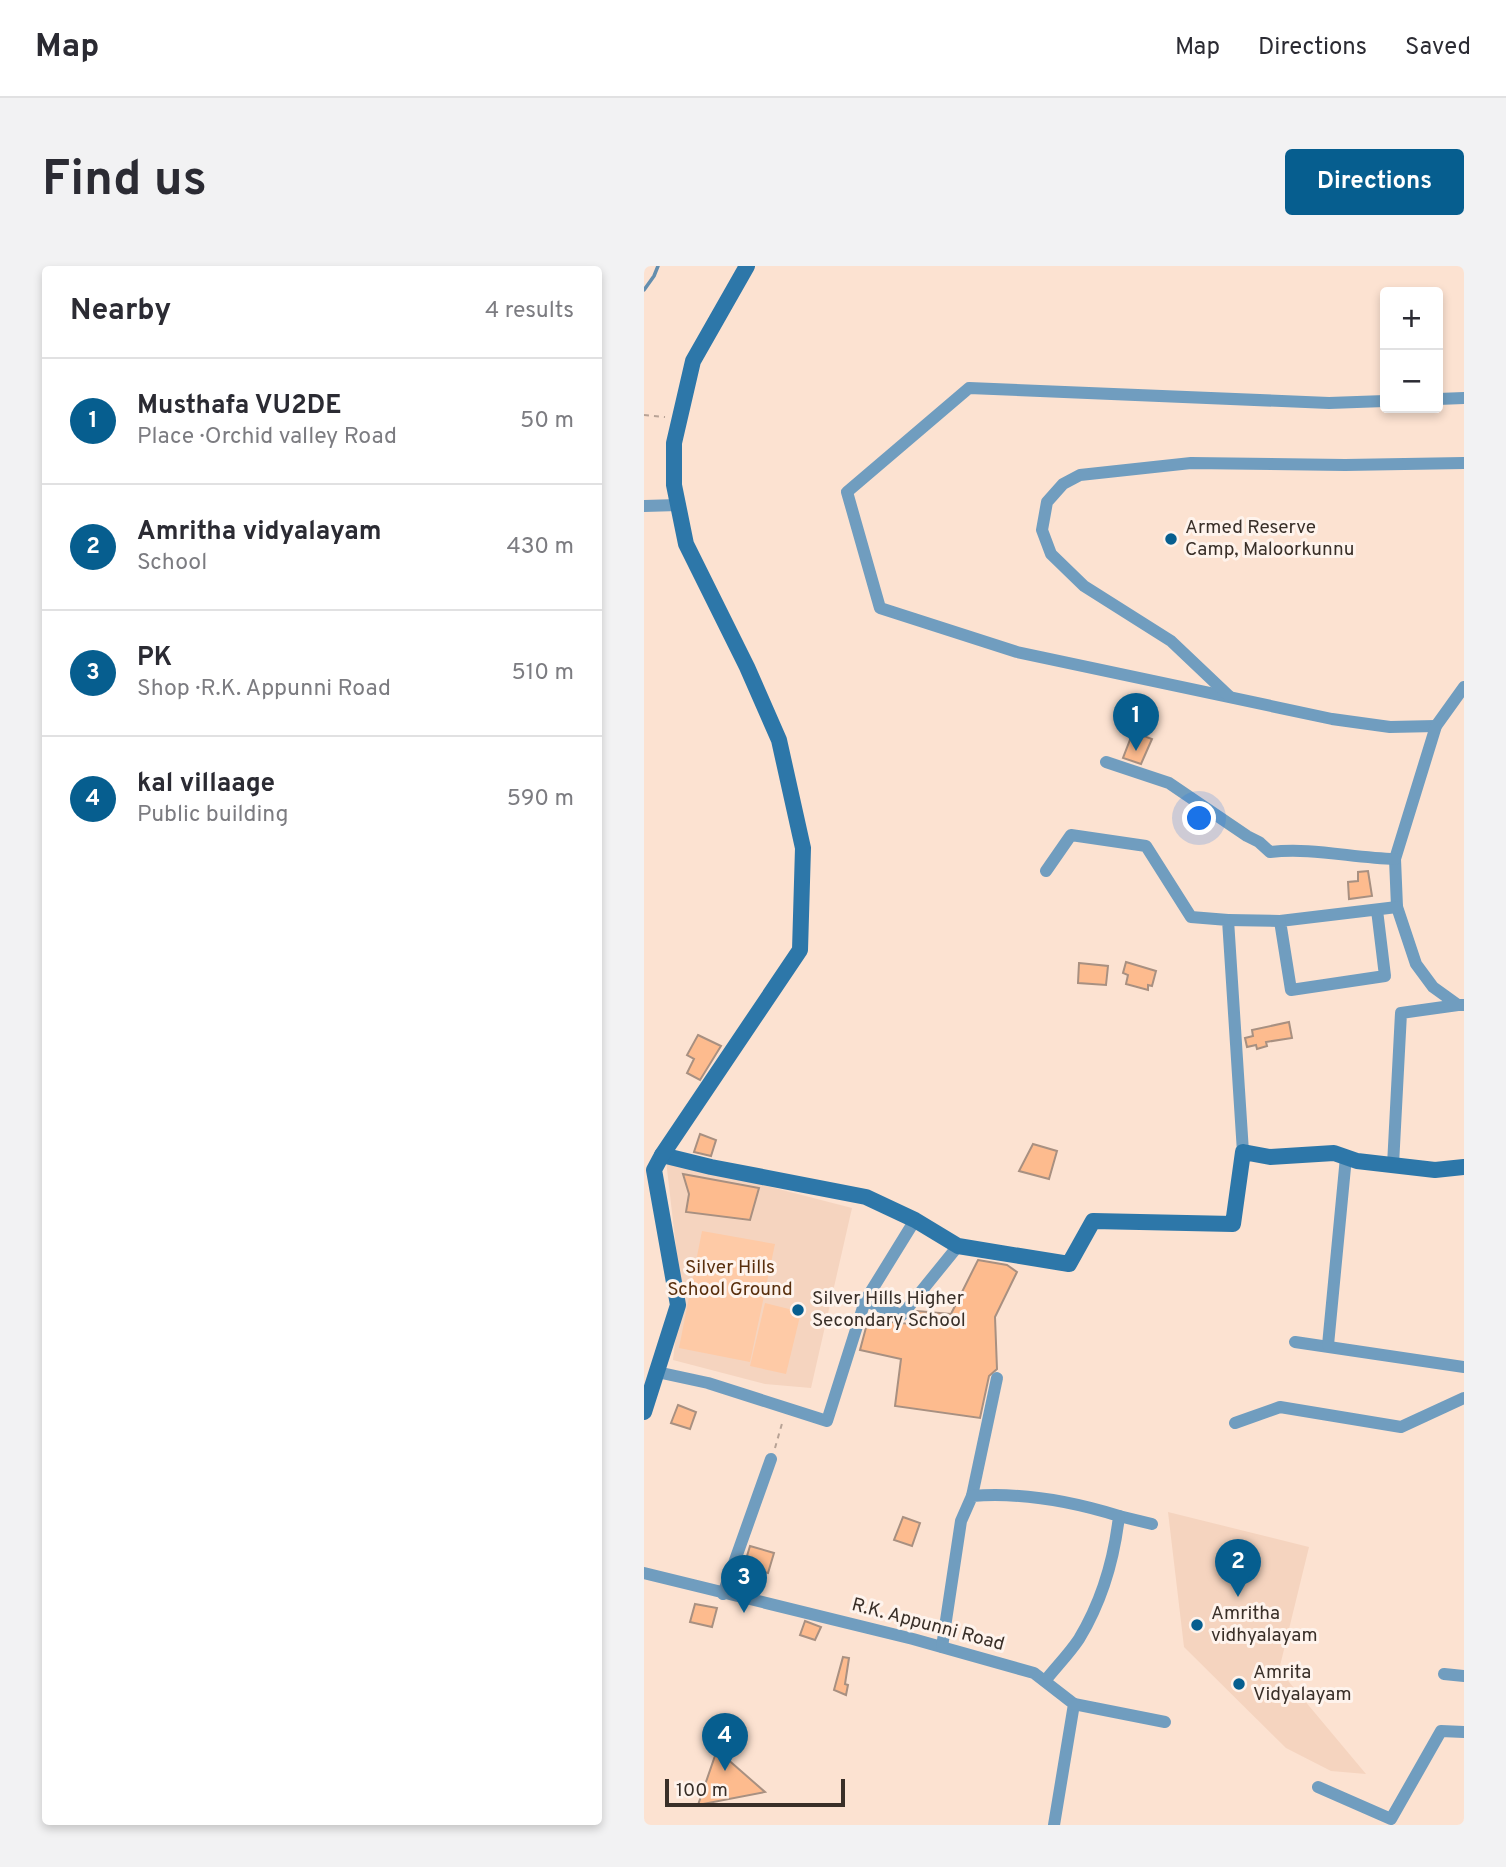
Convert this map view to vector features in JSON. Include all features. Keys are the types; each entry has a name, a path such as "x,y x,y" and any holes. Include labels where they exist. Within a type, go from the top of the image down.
{"main road":[{"path":"644,1412 678,1305 654,1170 800,950 803,848 779,740 687,544 674,485 674,443 693,361 747,266"},
{"path":"662,1155 866,1197 915,1220 958,1246 1069,1264 1093,1221 1233,1224 1243,1152 1270,1157 1334,1153 1435,1170 1464,1167"}],"street":[{"path":"1380,401 1329,403 969,388 847,492 880,608 1017,652 1363,724 1390,727 1436,726"},
{"path":"1443,399 1464,398"},
{"path":"1230,696 1171,641 1084,586 1051,554 1042,530 1047,502 1063,484 1080,475 1191,463 1464,463"},
{"path":"644,506 678,505"},
{"path":"1461,1005 1433,987 1416,964 1397,907 1395,859 1436,726 1464,687"},
{"path":"1106,762 1169,783 1270,852 1308,849 1343,856 1395,859"},
{"path":"1046,871 1071,835 1146,846 1191,917 1280,921 1397,907"},
{"path":"1280,921 1292,990 1385,976 1377,910"},
{"path":"1227,920 1243,1152"},
{"path":"1393,1165 1401,1013 1461,1005"},
{"path":"1328,1345 1346,1157"},
{"path":"657,1372 708,1383 827,1421 865,1301 915,1220"},
{"path":"865,1301 902,1315 958,1246"},
{"path":"1295,1342 1464,1367"},
{"path":"942,1647 961,1521 972,1496 997,1378"},
{"path":"1235,1423 1280,1407 1401,1427 1464,1398"},
{"path":"723,1594 771,1459"},
{"path":"972,1496 1008,1494 1088,1506 1152,1524"},
{"path":"1045,1681 1078,1640 1101,1597 1115,1551 1119,1516"},
{"name":"R.K. Appunni Road","path":"644,1573 942,1647 1034,1673 1074,1704"},
{"path":"1444,1674 1464,1676"},
{"path":"1054,1825 1074,1704 1165,1722"},
{"path":"1318,1787 1397,1822 1441,1731 1464,1732"}],"path":[{"path":"644,415 680,418"},
{"path":"771,1459 786,1408"}],"shaded area":[{"name":"Silver Hills Higher Secondary School","path":"666,1160 852,1208 811,1388 765,1384 673,1360 681,1291"},
{"path":"1168,1512 1309,1547 1279,1670 1366,1774 1331,1771 1286,1748 1184,1647"}],"green space":[{"name":"Silver Hills School Ground","path":"702,1231 775,1244 750,1362 679,1348"},
{"path":"765,1303 801,1312 786,1374 750,1366"}],"building":[{"path":"1133,732 1152,739 1141,764 1123,758"},
{"path":"1368,871 1372,896 1349,899 1348,882 1358,881 1358,872"},
{"path":"1126,962 1156,971 1152,986 1148,985 1148,990 1126,984 1128,975 1123,973"},
{"path":"1079,963 1108,966 1106,985 1078,983"},
{"path":"1289,1022 1292,1038 1266,1042 1267,1046 1257,1049 1256,1045 1247,1047 1245,1038 1253,1036 1252,1030"},
{"path":"698,1035 721,1046 700,1080 687,1073 694,1059 687,1055"},
{"path":"700,1134 716,1140 711,1156 694,1152"},
{"path":"1033,1144 1057,1151 1049,1179 1019,1171"},
{"path":"683,1174 759,1188 750,1220 686,1212 689,1194"},
{"path":"978,1260 1007,1265 1017,1272 995,1317 997,1369 989,1376 980,1418 895,1406 901,1359 860,1350 868,1320 911,1324 910,1319 917,1311 951,1314"},
{"path":"678,1405 696,1412 690,1429 671,1423"},
{"path":"903,1517 920,1523 912,1546 894,1540"},
{"path":"750,1546 774,1553 768,1573 744,1566"},
{"path":"695,1604 717,1608 712,1627 690,1622"},
{"path":"805,1621 821,1627 815,1640 800,1635"},
{"path":"843,1657 849,1658 846,1695 834,1690"},
{"path":"717,1750 765,1792 698,1805"}],"waterway":[{"path":"644,290 658,266"}],"place":[{"name":"Armed Reserve Camp, Maloorkunnu","path":"1171,539"},
{"name":"Musthafa VU2DE","path":"1136,751"},
{"name":"Silver Hills Higher Secondary School","path":"798,1310"},
{"name":"Amritha vidyalayam","path":"1238,1597"},
{"name":"PK","path":"744,1613"},
{"name":"Amritha vidhyalayam","path":"1197,1625"},
{"name":"Amrita Vidyalayam","path":"1239,1684"},
{"name":"kal villaage","path":"725,1771"}]}
